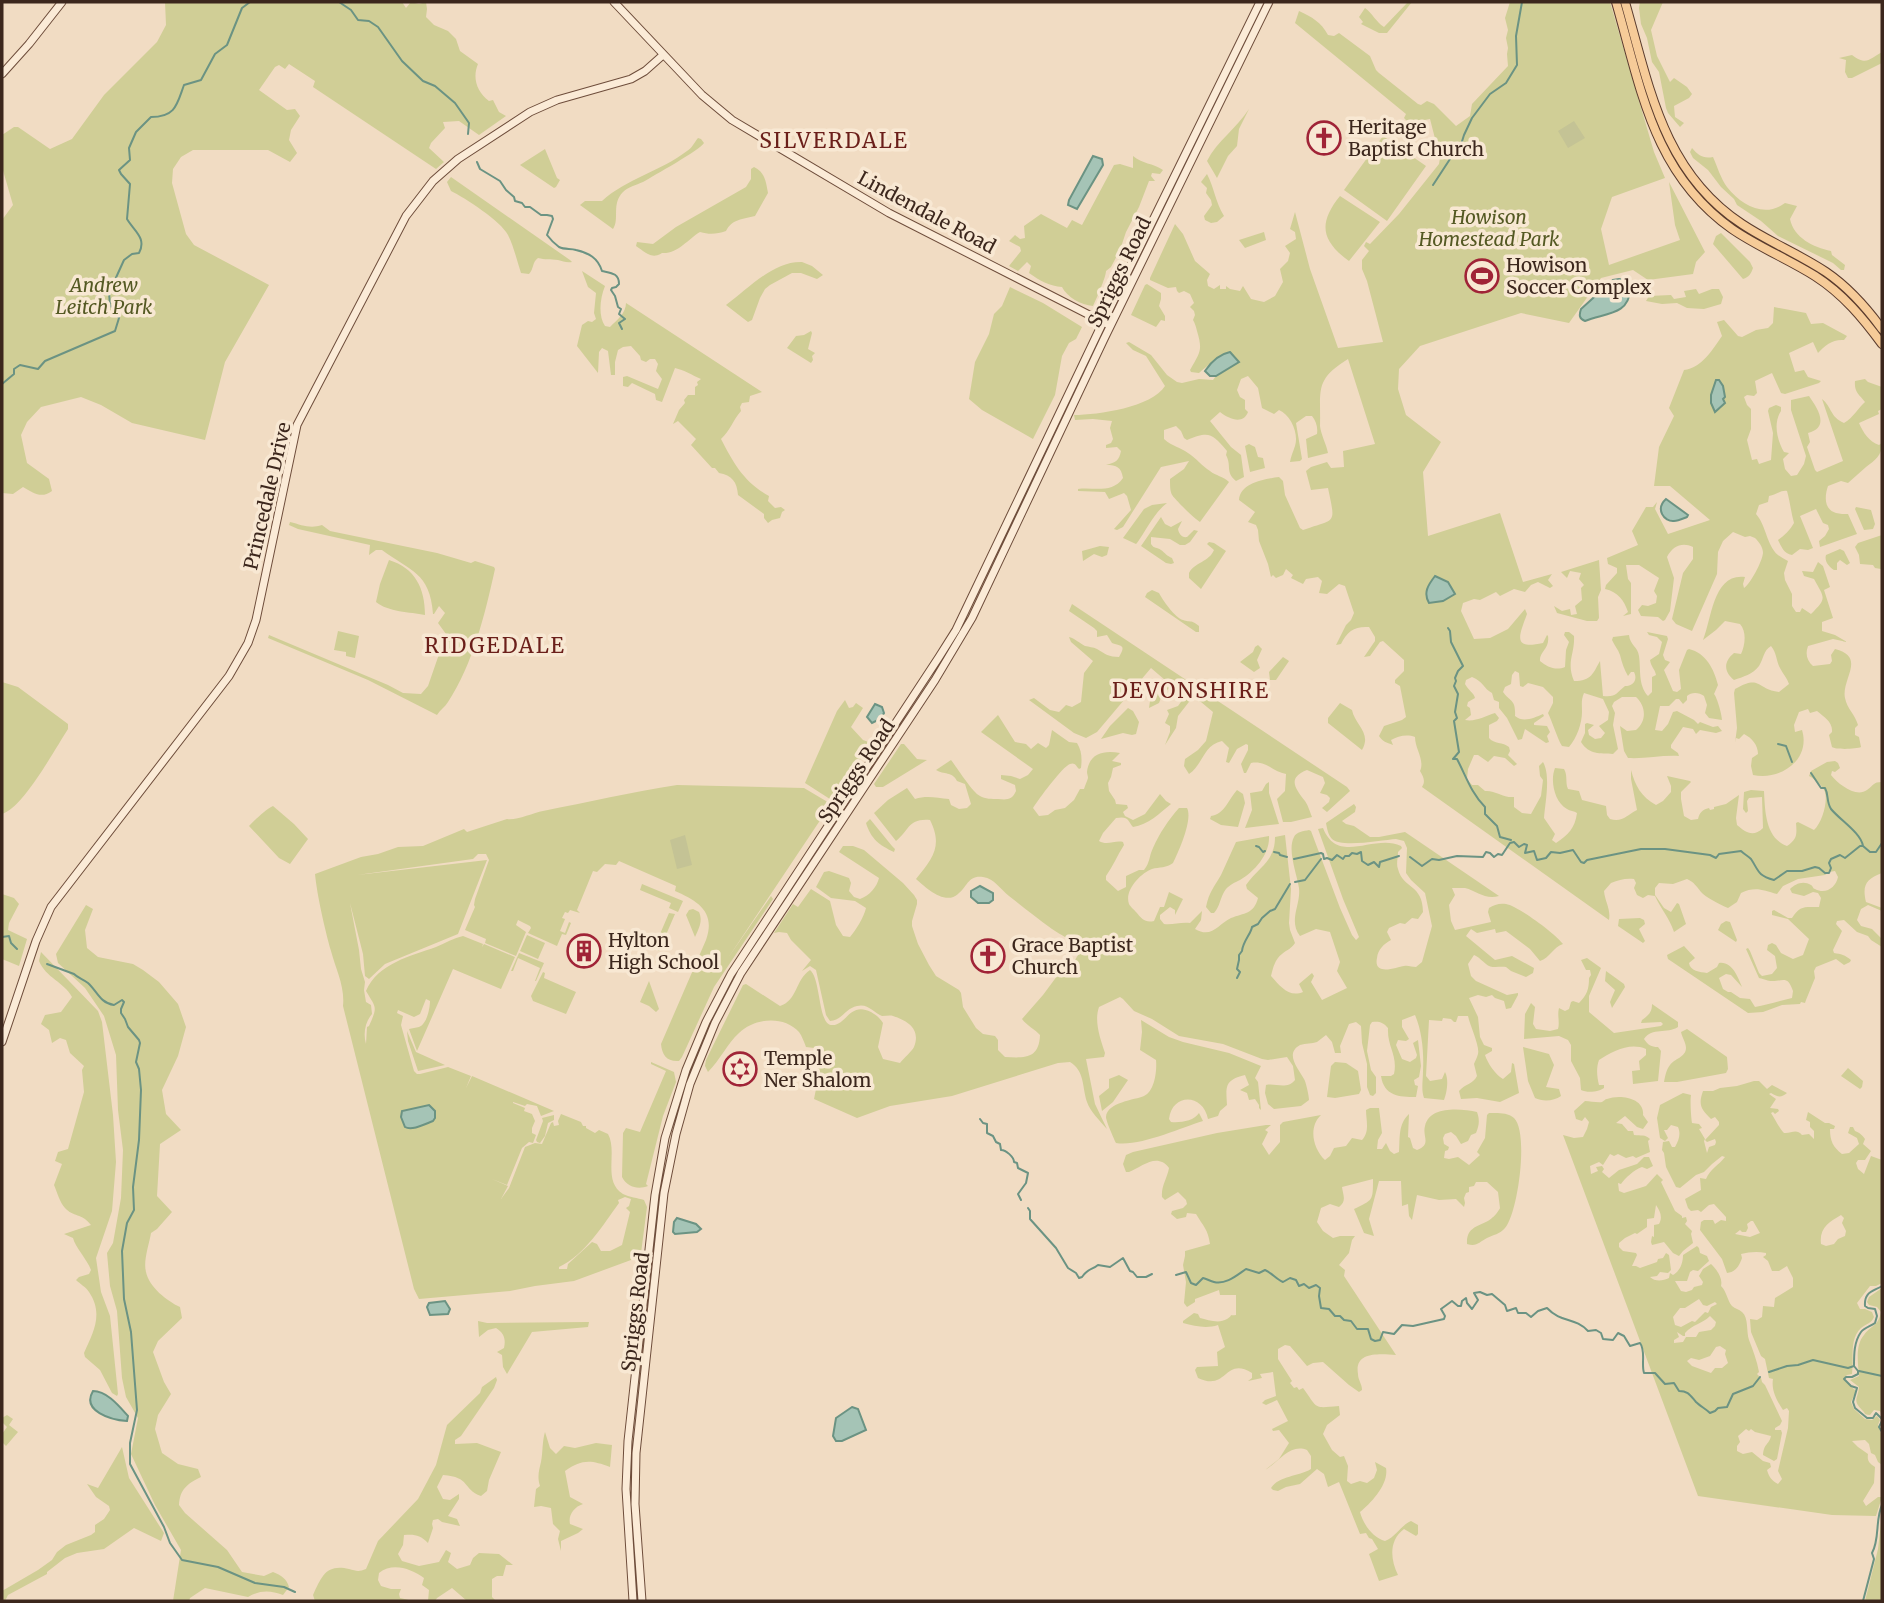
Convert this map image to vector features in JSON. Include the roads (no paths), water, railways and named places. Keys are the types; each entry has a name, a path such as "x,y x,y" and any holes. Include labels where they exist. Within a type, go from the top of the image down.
{"main road":[{"path":"2,74 62,2"},
{"name":"Lindendale Road","path":"614,2 710,103 732,120 889,213 1107,324"},
{"name":"Spriggs Road","path":"642,1601 635,1496 638,1422 663,1197 674,1141 690,1084 715,1023 741,973 964,632 1260,2"},
{"name":"Spriggs Road","path":"633,1601 626,1489 630,1415 655,1195 665,1138 686,1070 713,1006 744,953 952,636 1269,2"},
{"path":"1616,2 1652,123 1670,162 1690,190 1712,213 1736,231 1815,275 1831,287 1858,313 1882,344"},
{"path":"1625,2 1663,128 1674,151 1692,177 1712,200 1733,218 1838,282 1862,303 1882,329"},
{"name":"Princedale Drive","path":"2,1042 42,925 51,908 229,676 244,649 256,620 297,425 405,216 433,181 458,159 530,112 557,100 631,79 663,55"}],"waterway":[{"path":"2,384 20,365 38,369 45,361 115,331 119,318 110,305 109,293 124,260 139,253 141,248 141,239 127,219 130,184 119,170 130,160 129,148 136,132 151,117 171,112 184,85 201,80 215,54 227,45 242,8 250,2"},
{"path":"339,2 351,10 358,20 369,21 378,27 402,61 423,81 435,86 455,103 469,123 468,134"},
{"path":"1433,185 1452,156 1459,151 1472,118 1490,94 1506,83 1517,65 1516,36 1522,2"},
{"path":"477,162 480,169 500,181 515,201 541,215 552,216 547,235 557,246 589,255 595,259 602,271 616,276 619,284 611,290 621,309 619,314 625,319 619,323 622,329"},
{"path":"1448,628 1451,642 1463,666 1458,671 1454,686 1458,694 1455,712 1457,718 1454,721 1459,752 1453,759 1457,759 1472,790 1485,807 1485,814 1497,826 1500,837 1511,840"},
{"path":"1778,744 1786,746 1792,762"},
{"path":"1811,773 1821,788 1825,788 1831,809 1854,831 1863,846"},
{"path":"1410,857 1422,866 1432,859 1483,857 1486,852 1494,857 1502,855 1510,843 1514,842 1519,847 1527,845 1525,853 1534,851 1537,860 1546,858 1551,852 1573,850 1584,863 1587,860 1641,849 1665,849 1716,858 1719,854 1741,851 1751,859 1761,874 1774,880 1787,871 1802,871 1815,867 1829,873 1831,859 1840,855 1845,858 1860,846 1870,852 1876,852 1882,843"},
{"path":"1256,846 1265,851"},
{"path":"1274,852 1287,857"},
{"path":"1294,859 1321,853 1324,859 1332,860 1337,855 1343,859 1352,853 1361,852 1362,861 1368,865 1374,862 1379,867 1380,862 1399,856"},
{"path":"1295,882 1305,880 1321,859"},
{"path":"1237,978 1240,972 1237,969 1239,955 1252,927 1275,909 1290,884"},
{"path":"2,937 9,936 17,949"},
{"path":"47,964 74,974 109,1004 114,1005 122,1000 124,1002 121,1013 140,1043 136,1062 141,1090 139,1140 133,1187 134,1210 127,1223 122,1251 124,1299 131,1332 137,1410 130,1443 130,1464 170,1543 182,1560 218,1567 255,1583 284,1587 295,1592"},
{"path":"980,1119 987,1124 987,1133 1000,1144 1001,1150 1011,1156 1018,1168 1028,1173 1026,1183 1018,1194 1021,1200"},
{"path":"1028,1208 1030,1219 1079,1278 1098,1265 1110,1267 1123,1258 1137,1277 1152,1274"},
{"path":"1176,1275 1186,1272 1191,1283 1196,1285 1203,1278 1223,1282 1246,1269 1259,1273 1265,1270 1283,1282 1290,1278 1296,1280 1299,1286 1304,1284 1309,1288 1316,1285 1320,1288 1321,1308 1329,1309 1335,1316 1351,1321 1357,1329 1368,1329 1371,1339 1375,1341 1380,1340 1383,1332 1394,1334 1402,1325 1413,1326 1444,1319 1441,1309 1452,1301 1461,1306 1466,1298 1472,1309 1478,1300 1474,1293 1492,1294 1505,1305 1507,1311 1516,1308 1518,1313 1526,1313 1531,1317 1547,1308 1588,1331 1596,1330 1601,1333 1603,1339 1613,1340 1618,1333 1624,1336 1630,1346 1640,1343 1644,1373 1655,1373 1665,1384 1674,1383 1679,1391 1689,1394 1710,1413 1727,1407 1733,1394 1753,1386 1760,1377"},
{"path":"1882,1286 1869,1293 1866,1298 1865,1306 1875,1309 1877,1316 1875,1323 1862,1331 1857,1340 1854,1366 1858,1374 1844,1379 1857,1388 1853,1402 1855,1408 1867,1418 1873,1418 1876,1413 1882,1419"},
{"path":"1769,1372 1813,1360 1848,1368 1854,1366"},
{"path":"1859,1371 1882,1376"},
{"path":"1882,1421 1879,1427 1882,1432"},
{"path":"1863,1601 1874,1559 1872,1553 1882,1505"}],"place":[{"name":"Heritage Baptist Church","path":"1324,138"},
{"name":"Howison Soccer Complex","path":"1482,276"},
{"name":"Hylton High School","path":"584,951"},
{"name":"Grace Baptist Church","path":"988,956"},
{"name":"Temple Ner Shalom","path":"740,1069"}],"district":[{"name":"SILVERDALE","path":"834,140"},
{"name":"RIDGEDALE","path":"495,645"},
{"name":"DEVONSHIRE","path":"1191,690"}],"park label":[{"name":"Howison Homestead Park","path":"1489,228"},
{"name":"Andrew Leitch Park","path":"104,296"}]}
